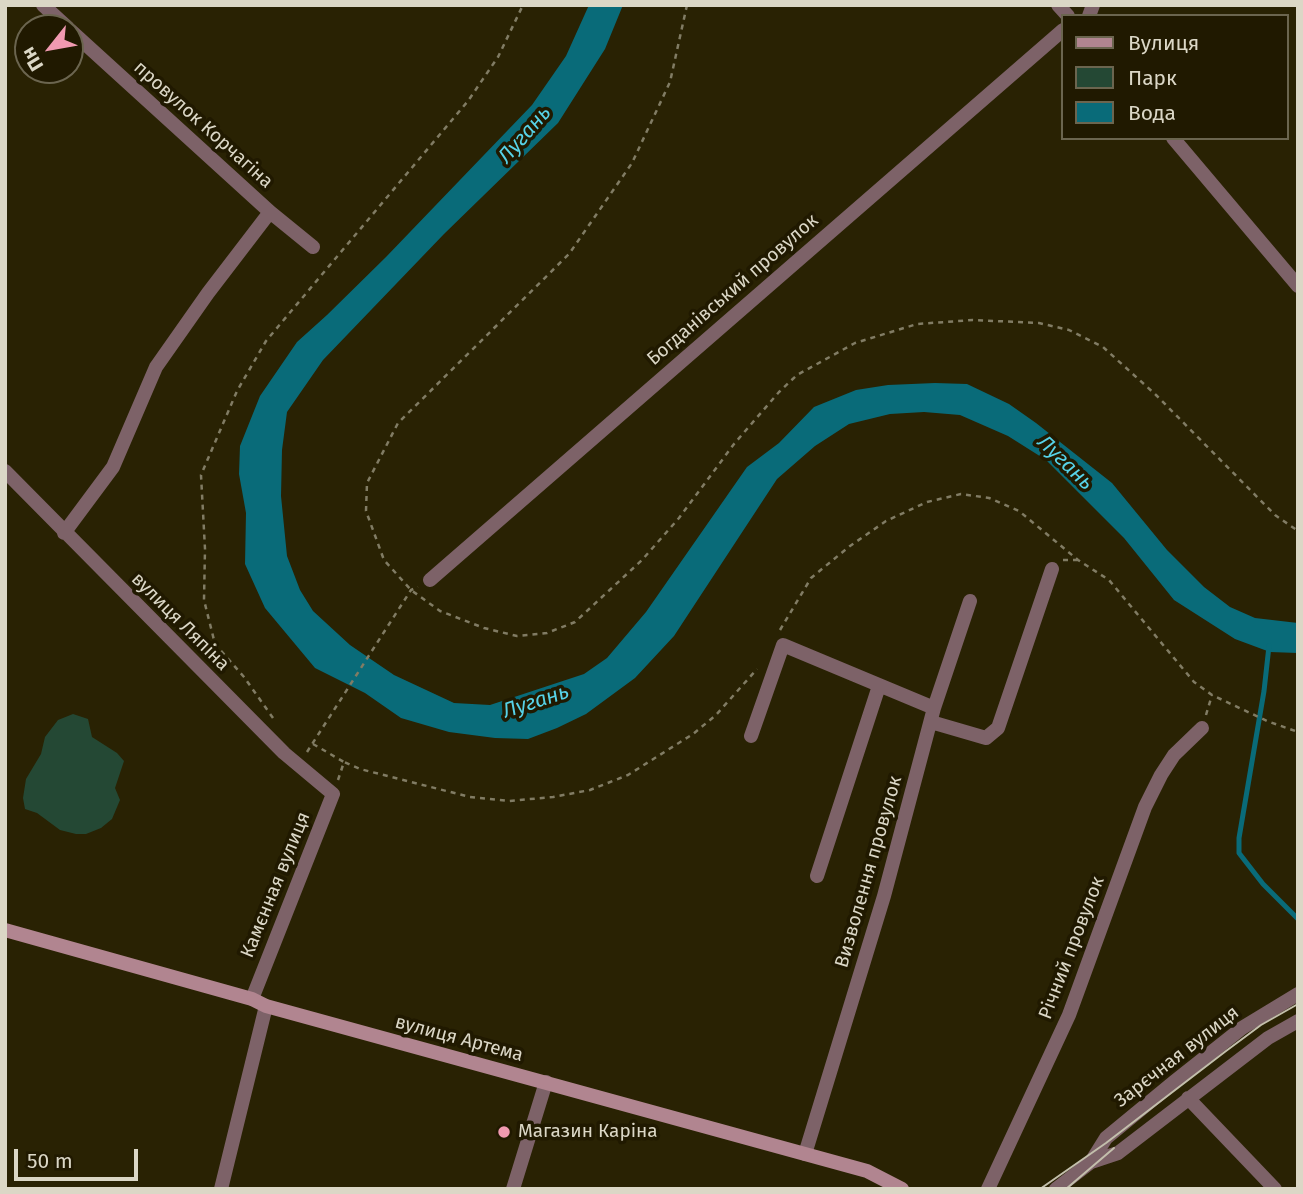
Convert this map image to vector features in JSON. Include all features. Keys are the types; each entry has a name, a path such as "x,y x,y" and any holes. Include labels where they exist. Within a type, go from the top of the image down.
{"street":[{"name":"Богданівський провулок","path":"430,580 1062,31"},
{"name":"провулок Корчагіна","path":"84,43 270,212 313,247"},
{"path":"1175,140 1298,286"},
{"path":"64,533 113,467 156,367 270,212"},
{"name":"вулиця Ляпіна","path":"5,471 284,753 333,794"},
{"path":"751,736 783,645 986,738 998,728 1052,569"},
{"name":"Визволення провулок","path":"805,1154 884,896 933,715 970,601"},
{"path":"817,876 879,687"},
{"name":"Річний провулок","path":"988,1189 1069,1015 1145,807 1174,755 1202,728"},
{"name":"Камєнная вулиця","path":"253,995 333,794"},
{"name":"вулиця Артема","path":"5,930 253,995 266,1006 867,1171 902,1189"},
{"name":"Зарєчная вулиця","path":"1091,1163 1106,1138 1174,1082 1242,1028 1298,994"},
{"path":"221,1189 266,1006"},
{"name":"Зарєчная вулиця","path":"1056,1189 1091,1163 1118,1153 1268,1038 1298,1021"},
{"path":"513,1189 546,1082"},
{"path":"1188,1098 1275,1189"}],"path":[{"path":"273,718 244,677 215,644 204,600 205,549 201,475 237,391 266,341 468,101 498,57 523,5"},
{"path":"687,5 670,82 632,163 569,254 398,423 367,483 366,511 384,560 411,590 440,611 484,628 517,636 547,633 575,622 642,560 679,518 734,443 797,375 855,343 917,324 974,320 1039,323 1069,330 1103,348 1156,395 1275,515 1298,531"},
{"path":"344,762 313,744 411,590"},
{"path":"1202,728 1212,695"}],"green space":[{"path":"73,714 88,719 92,737 117,753 124,761 115,788 120,800 112,819 101,828 86,834 60,830 37,813 25,809 23,798 26,779 41,754 45,737 58,720"}],"water":[{"name":"Лугань","path":"589,5 623,5 605,49 558,123 444,234 323,360 287,412 282,450 281,496 287,556 300,590 313,611 350,645 394,675 454,703 490,705 584,674 607,658 646,612 747,467 779,443 814,407 856,390 888,385 935,383 967,384 1009,404 1036,423 1112,483 1167,550 1204,587 1230,607 1255,618 1298,623 1298,653 1270,652 1235,639 1174,600 1124,538 1046,460 1008,436 960,415 924,412 890,414 849,424 815,446 777,479 674,636 635,678 586,714 557,728 528,739 449,732 401,718 365,693 315,668 265,608 245,564 246,513 239,474 240,446 260,396 297,342 386,257 532,105 566,56"}],"waterway":[{"path":"1269,646 1239,838 1239,853 1263,884 1298,919"}],"tram line":[{"path":"1040,1189 1106,1143 1261,1025 1298,1004"},
{"path":"1066,1189 1114,1148"}],"place":[{"name":"Магазин Каріна","path":"504,1132"}]}
